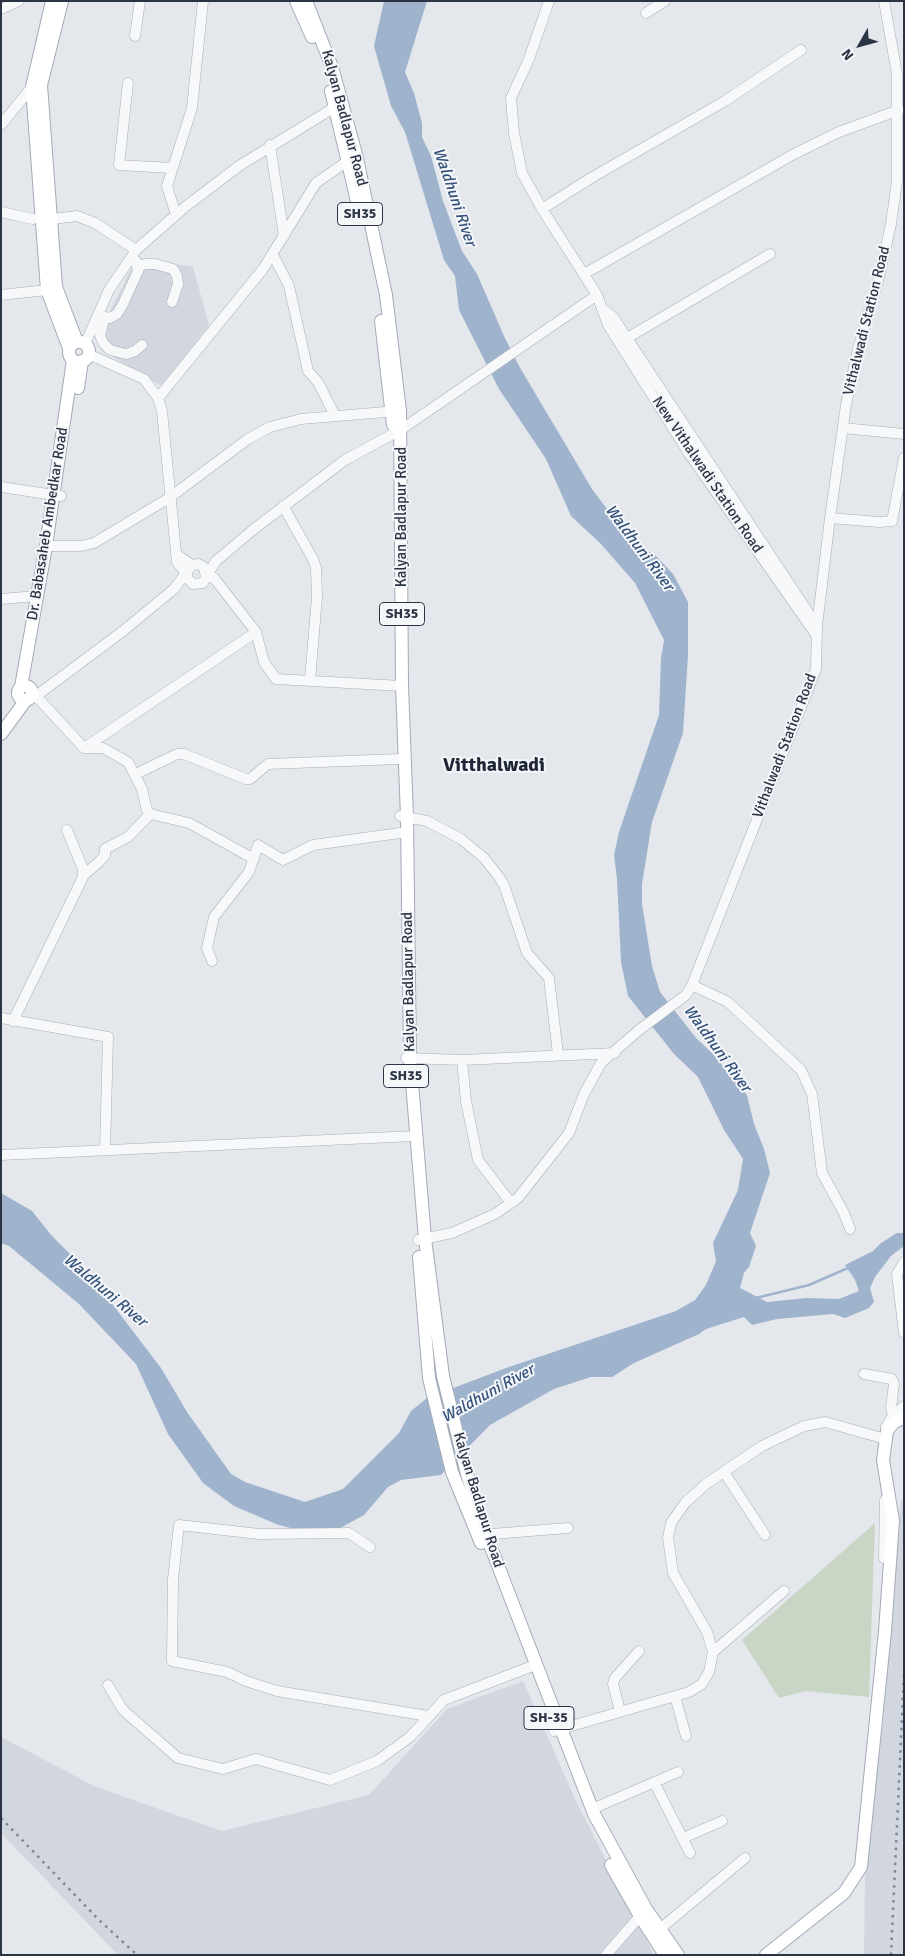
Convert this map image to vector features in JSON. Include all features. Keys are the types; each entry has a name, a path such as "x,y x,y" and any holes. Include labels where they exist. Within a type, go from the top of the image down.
{"main road":[{"name":"Kalyan Badlapur Road","path":"296,1 339,104"},
{"name":"Kalyan Badlapur Road","path":"306,1 332,67 339,104 386,295 398,431 399,759 404,817 400,833 411,1136 421,1239 429,1378 452,1472 482,1535 558,1730 587,1818 640,1916 666,1955"},
{"path":"58,2 37,86 42,220 47,290 79,351"},
{"path":"42,220 56,287 79,351"},
{"name":"Dr. Babasaheb Ambedkar Road","path":"4,725 27,693 79,351"},
{"name":"Dr. Babasaheb Ambedkar Road","path":"27,693 37,596 50,546"},
{"name":"Kalyan Badlapur Road","path":"399,686 404,817 408,1059"},
{"name":"Kalyan Badlapur Road","path":"421,1239 443,1376 482,1535 530,1667 592,1809 646,1909 678,1955"},
{"path":"766,1955 844,1893 861,1867 885,1632 893,1521 883,1460 887,1431 899,1416"}],"street":[{"path":"1,9 19,1"},
{"path":"135,36 140,1"},
{"path":"176,215 166,186 192,108 203,1"},
{"name":"New Vithalwadi Station Road","path":"549,1 529,58 511,98 514,133 522,173 542,209 597,295 608,325 623,340 669,412 817,631"},
{"path":"646,13 665,1"},
{"name":"Vithalwadi Station Road","path":"421,1239 452,1233 495,1214 511,1203 542,1170 570,1134 584,1094 601,1063 639,1030 686,994 692,985 816,669 817,631 843,428 858,349 878,281 891,224 898,181 898,74 884,1"},
{"path":"542,209 591,178 725,101 802,50"},
{"path":"128,83 119,165 172,168"},
{"path":"1,125 37,86"},
{"path":"142,344 135,351 126,354 110,350 103,343 100,336 101,316 109,290 134,254 176,215 239,166 270,145 339,104"},
{"path":"584,274 794,154 839,132 898,110"},
{"path":"270,145 284,236"},
{"path":"158,398 273,255 316,183 352,157"},
{"path":"1,212 42,220 77,216 95,223 134,254 139,267"},
{"path":"623,340 770,254"},
{"path":"273,255 289,286 308,371 318,382 335,416"},
{"path":"101,316 110,318 117,314 139,267 145,264 155,264 173,269 177,276 178,284 172,302"},
{"path":"1,295 47,290"},
{"path":"174,589 201,581 216,561 283,506 345,460 398,431 480,373 597,295"},
{"path":"101,316 79,351 144,380 158,398 162,411 169,498 176,554 193,568 206,570 201,581"},
{"path":"50,546 81,546 94,543 169,498 248,439 270,427 301,419 396,411"},
{"path":"843,428 904,434"},
{"path":"830,518 879,522 892,521 904,458"},
{"path":"1,487 57,495"},
{"path":"283,506 313,559 316,568 317,597 310,680"},
{"path":"150,814 136,774 128,762 102,748 84,748 27,693 174,589 193,568 216,561"},
{"path":"193,568 188,580 218,584 256,632 264,662 276,679 399,686"},
{"path":"1,599 37,596"},
{"path":"84,748 256,632"},
{"path":"136,774 177,754 184,754 246,779 250,779 268,764 399,759"},
{"path":"150,814 189,823 254,859"},
{"path":"13,1021 84,875 105,855 105,849 128,837 150,814"},
{"path":"404,817 428,821 461,839 484,858 504,885 527,953 549,978 558,1054"},
{"path":"67,830 84,875"},
{"path":"212,962 207,948 214,917 249,872 258,845 283,860 314,846 400,833"},
{"path":"692,985 728,1002 801,1070 812,1094 822,1172 844,1213 850,1229"},
{"path":"1,1018 108,1037 105,1150"},
{"path":"408,1059 462,1060 615,1052"},
{"path":"462,1060 466,1100 478,1160 511,1203"},
{"path":"1,1155 411,1136"},
{"path":"904,1262 897,1274 897,1279 904,1333"},
{"path":"864,1374 892,1380 894,1384 891,1408 899,1416"},
{"path":"880,1680 876,1667 886,1532 884,1496 879,1462 882,1438 899,1416 904,1406"},
{"path":"558,1730 689,1692 702,1684 709,1672 713,1652 707,1632 673,1573 668,1538 671,1523 685,1503 706,1484 762,1446 804,1426 825,1422 882,1438"},
{"path":"724,1472 765,1535"},
{"path":"370,1547 349,1533 259,1534 179,1525 173,1579 172,1661 227,1672 246,1681 277,1691 428,1716"},
{"path":"482,1535 568,1528"},
{"path":"713,1652 784,1591"},
{"path":"620,1711 613,1684 615,1678 639,1651"},
{"path":"108,1685 123,1710 178,1758 223,1769 256,1759 330,1780 377,1761 410,1737 444,1700 530,1667"},
{"path":"675,1696 686,1736"},
{"path":"592,1809 655,1784 678,1772"},
{"path":"655,1784 690,1853"},
{"path":"683,1838 722,1821"},
{"path":"660,1929 745,1858"},
{"path":"606,1955 640,1916"}],"shaded area":[{"path":"144,259 193,267 209,325 162,386 103,351 97,337 130,271"},
{"path":"901,1499 904,1503 904,1955 864,1955 865,1878 884,1713"},
{"path":"523,1681 575,1799 654,1955 118,1955 1,1833 1,1737 96,1787 222,1831 369,1795 447,1709"}],"green space":[{"path":"875,1523 869,1697 806,1691 779,1698 742,1640"}],"water":[{"name":"Waldhuni River","path":"384,1 427,1 405,72 414,93 422,123 422,137 431,156 443,201 462,251 477,274 519,366 592,489 627,536 657,557 673,574 688,602 688,655 683,733 652,822 642,884 642,904 652,966 660,992 696,1038 713,1054 747,1095 754,1124 764,1149 770,1173 750,1233 756,1246 749,1267 744,1273 740,1288 767,1302 806,1298 839,1299 859,1291 855,1280 845,1265 873,1251 881,1243 897,1233 904,1233 904,1246 891,1256 875,1277 870,1288 874,1302 869,1308 845,1318 833,1314 777,1319 752,1325 744,1317 706,1329 699,1334 634,1363 612,1377 591,1377 554,1389 490,1425 441,1475 401,1480 388,1487 364,1515 340,1528 312,1534 276,1524 234,1506 203,1483 168,1434 136,1364 79,1304 9,1246 1,1243 1,1193 32,1211 52,1236 88,1272 161,1368 187,1412 231,1474 245,1482 305,1502 343,1489 399,1433 411,1411 427,1398 506,1368 676,1311 695,1300 706,1285 716,1261 713,1243 738,1190 743,1159 724,1130 698,1077 674,1054 628,996 621,962 614,855 619,832 659,715 661,658 664,640 635,583 601,544 571,516 546,459 499,389 459,310 455,276 444,260 405,132 391,106 374,46"}],"waterway":[{"path":"756,1298 809,1285 848,1268"}],"railway":[{"path":"891,1955 904,1674"},
{"path":"1,1818 98,1919 137,1955"}],"district":[{"name":"Vitthalwadi","path":"494,766"}]}
